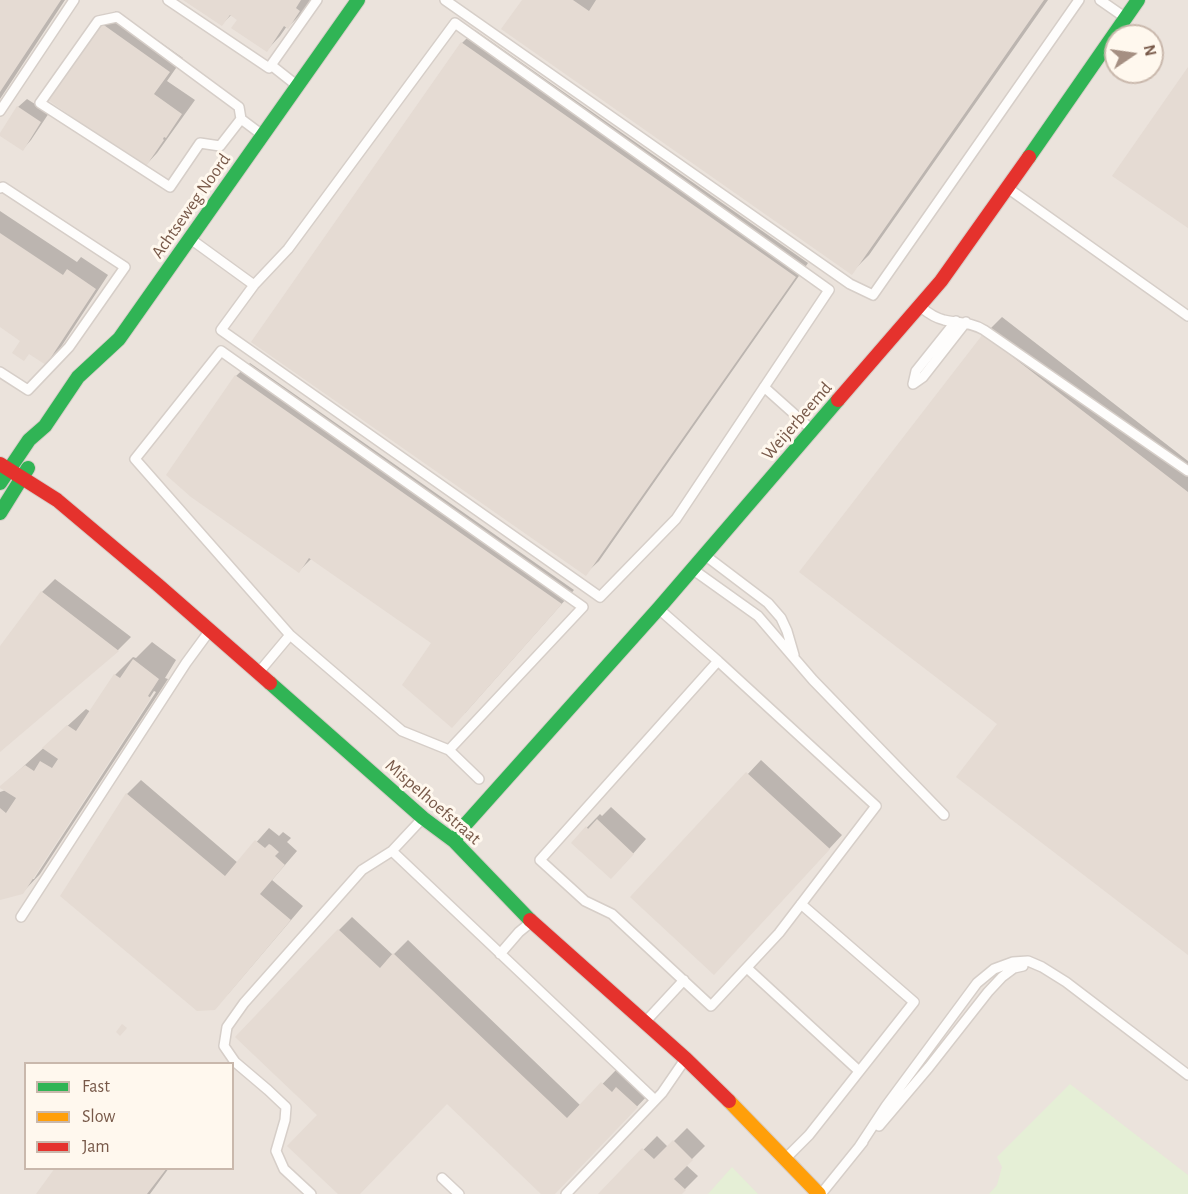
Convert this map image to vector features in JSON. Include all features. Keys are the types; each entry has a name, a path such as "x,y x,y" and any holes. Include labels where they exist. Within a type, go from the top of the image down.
{"street":[{"name":"Achtseweg Noord","path":"0,483 4,467 45,426 78,377 119,339 358,0"},
{"name":"Weijerbeemd","path":"454,841 464,826 659,609 920,306 964,250 1130,8"},
{"name":"Achtseweg Noord","path":"0,513 38,453 45,426"},
{"name":"Mispelhoefstraat","path":"4,467 57,500 158,585 423,818 454,841 531,921 686,1059 820,1194"}],"lane":[{"path":"0,111 75,0"},
{"path":"168,0 269,68 316,0"},
{"path":"445,0 850,284 873,295 1080,0"},
{"path":"458,0 474,21"},
{"path":"1100,0 1130,8"},
{"path":"241,119 220,146 200,143 170,187 40,103 98,21 117,17 239,107 241,119 262,136"},
{"path":"455,23 829,290 676,519 600,597 221,330 254,285 288,249 455,23"},
{"path":"271,65 298,86"},
{"path":"0,188 3,187 124,267 69,347 28,390 0,372"},
{"path":"1007,188 1188,316"},
{"path":"190,238 254,285"},
{"path":"920,306 939,318 977,325 1188,471"},
{"path":"961,322 924,377 913,384 916,371 961,322"},
{"path":"449,750 583,607 220,351 135,459 290,635 402,731 449,750 479,779"},
{"path":"764,387 813,430"},
{"path":"705,555 768,603 781,618 796,660"},
{"path":"693,569 758,616 813,680 944,815"},
{"path":"659,609 718,661 876,806 779,933 711,1005 612,914 585,901 540,860 718,661"},
{"path":"21,916 186,663 210,632"},
{"path":"258,673 290,635"},
{"path":"311,1194 284,1169 276,1151 285,1120 286,1107 236,1062 224,1046 227,1027 244,1004 362,870 392,851 423,818"},
{"path":"392,851 655,1100"},
{"path":"786,1159 809,1135 914,1002 801,904"},
{"path":"500,954 531,921"},
{"path":"820,1194 899,1104 988,992 1014,968 1042,967 1066,982 1188,1075"},
{"path":"747,968 859,1071"},
{"path":"645,1022 684,980"},
{"path":"566,1194 655,1100 686,1059"},
{"path":"442,1178 459,1194"}],"shaded area":[{"path":"0,0 1188,0 1188,1194 0,1194"}],"green space":[{"path":"1070,1084 1188,1175 1188,1194 989,1194 997,1185 1002,1167 997,1157"},
{"path":"732,1167 758,1194 708,1194"}],"building":[{"path":"0,0 61,0 0,92"},
{"path":"183,0 301,0 296,8 300,11 288,29 284,26 267,52 231,28 237,20 230,15 222,26"},
{"path":"522,0 573,0 589,11 596,0 1044,0 852,275 501,29"},
{"path":"101,23 170,72 154,94 182,114 144,169 48,100"},
{"path":"461,42 796,277 586,576 251,342"},
{"path":"1188,67 1188,228 1112,176"},
{"path":"17,106 41,122 23,151 0,136"},
{"path":"0,233 63,275 67,269 96,289 46,365 29,354 24,361 12,353 20,341 0,327"},
{"path":"983,334 1188,492 1188,955 956,777 997,724 799,572"},
{"path":"235,375 562,604 452,728 402,685 431,643 309,558 299,573 191,497 166,475"},
{"path":"41,591 119,651 0,752 0,646"},
{"path":"133,659 159,679 148,696 151,698 23,894 0,900 0,808 6,813 16,798 0,786 25,765 34,771 40,761 52,768 58,759 42,748 67,725 76,731 114,674 120,678"},
{"path":"746,772 830,849 714,975 630,897"},
{"path":"126,793 225,876 255,840 265,848 271,845 279,852 275,856 285,865 260,894 291,920 215,1010 197,1011 60,896"},
{"path":"597,819 634,854 611,879 571,843 586,826 588,829"},
{"path":"338,929 380,968 393,953 567,1118 601,1082 612,1092 616,1087 638,1107 555,1194 541,1194 447,1104 360,1194 338,1194 287,1146 317,1115 235,1037"},
{"path":"122,1024 127,1028 120,1036 116,1032"},
{"path":"673,1140 693,1160 674,1179 686,1190 682,1194 598,1194 642,1148 654,1159"},
{"path":"54,1170 165,1170 147,1194 36,1194"}],"traffic: fast":[{"path":"0,483 29,440 45,426 78,377 119,339 358,0"},
{"path":"1029,157 1138,0"},
{"path":"454,841 464,826 659,608 838,400"},
{"path":"0,513 28,468"},
{"path":"270,683 423,818 454,841 530,920"}],"traffic: slow":[{"path":"729,1101 819,1194"}],"traffic: jam":[{"path":"838,400 941,281 1029,157"},
{"path":"0,464 57,500 270,683"},
{"path":"530,920 686,1059 729,1101"}]}
